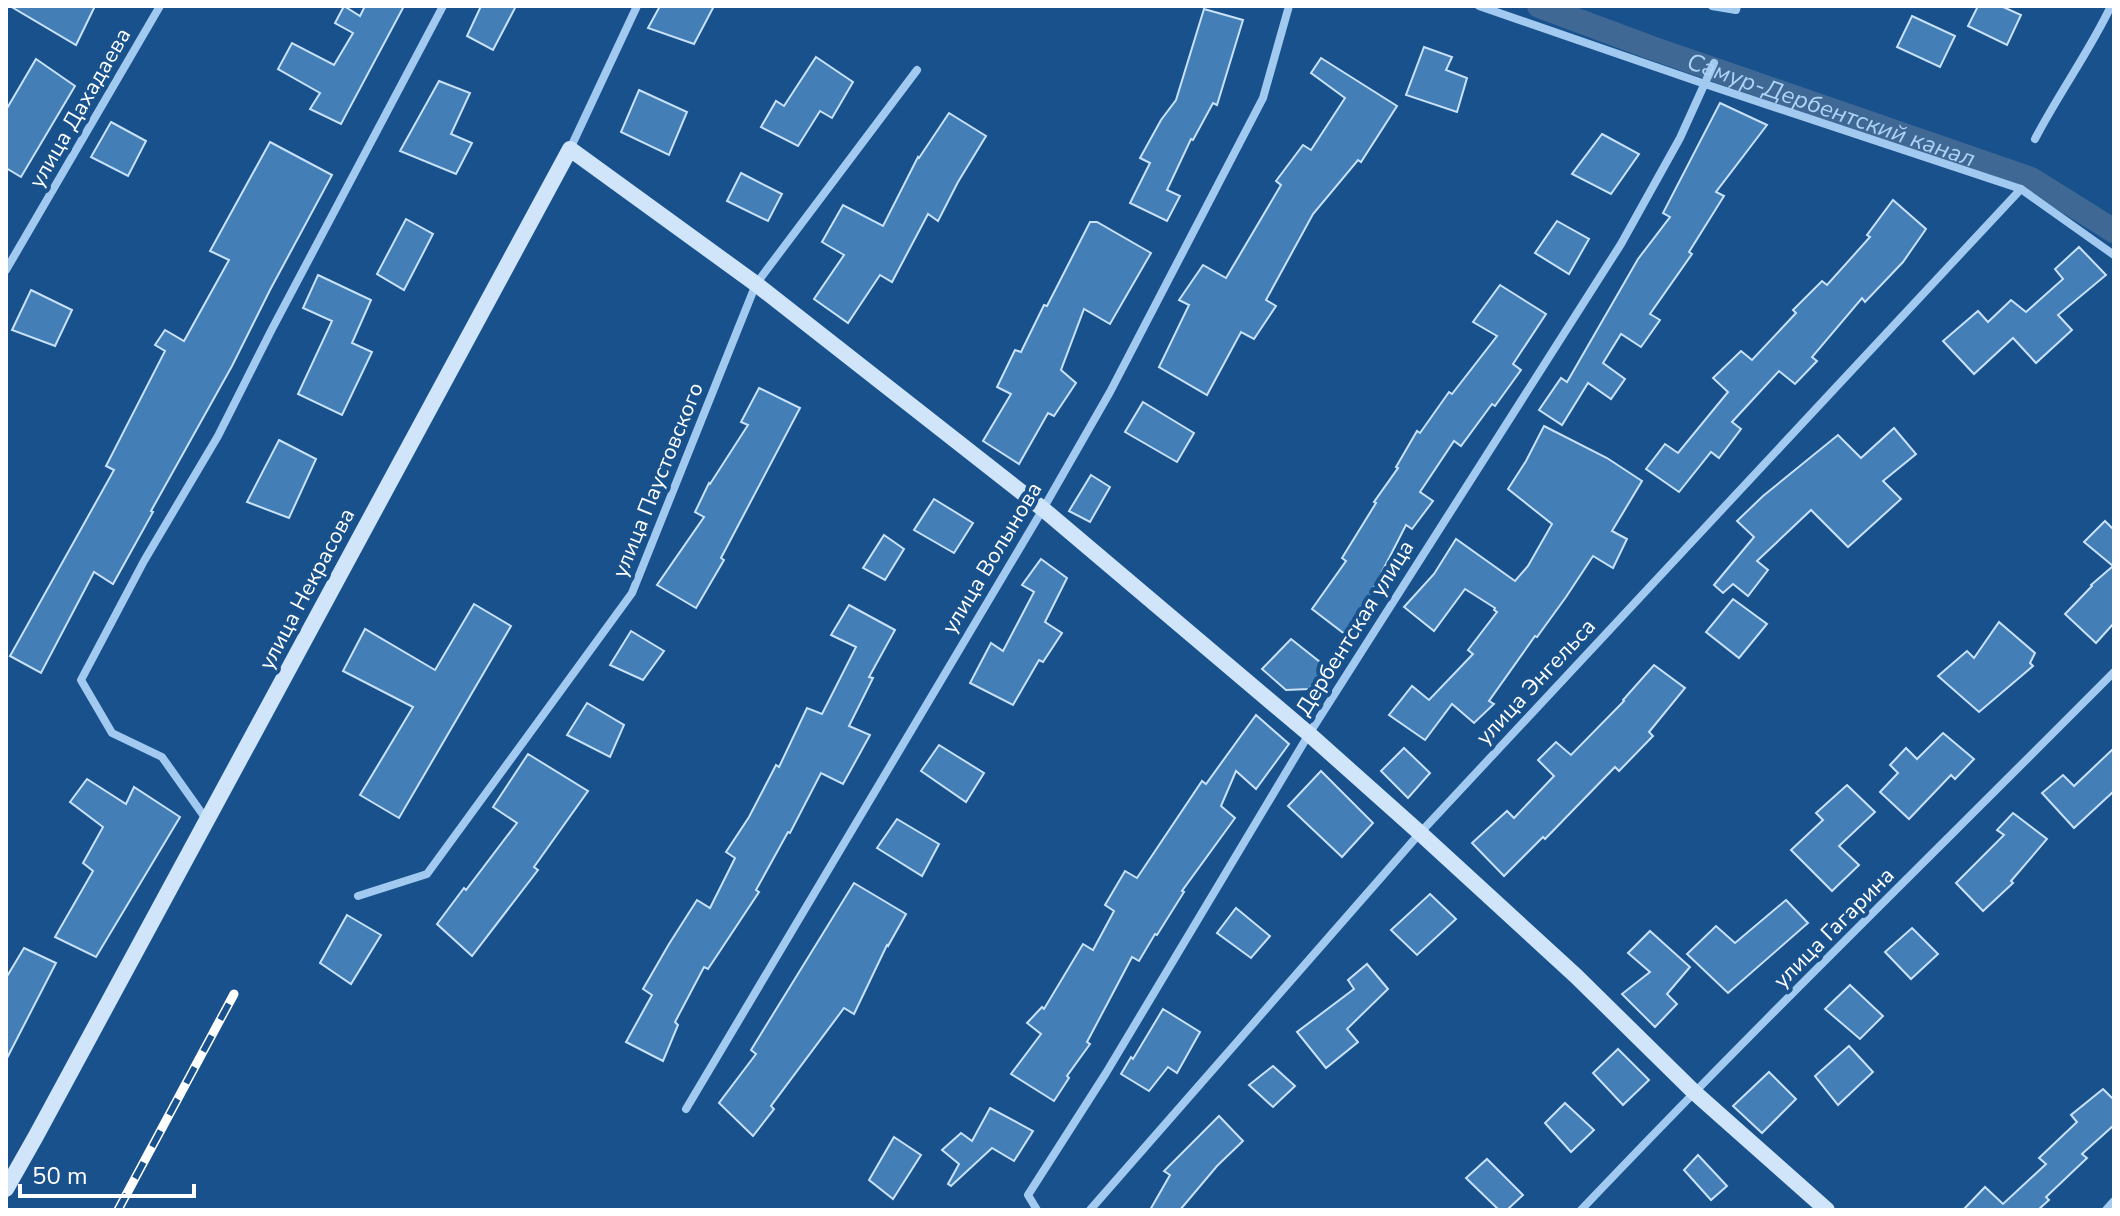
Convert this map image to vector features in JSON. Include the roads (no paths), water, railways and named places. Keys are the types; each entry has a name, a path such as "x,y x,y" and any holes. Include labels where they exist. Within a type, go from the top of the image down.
{"street":[{"name":"улица Дахадаева","path":"6,270 160,6"},
{"path":"207,819 162,757 112,733 81,680 144,561 218,436 443,6"},
{"name":"улица Некрасова","path":"6,1189 570,149 637,6"},
{"name":"улица Волынова","path":"686,1109 1110,392 1263,98 1289,6"},
{"path":"1479,6 2021,189 2114,255"},
{"path":"1712,6 1736,8"},
{"path":"2035,139 2055,101 2096,39 2111,6"},
{"name":"Дербентская улица","path":"1037,1210 1028,1195 1106,1073 1309,734 1621,244 1680,138 1714,63"},
{"name":"улица Паустовского","path":"358,896 427,874 632,593 756,284 917,70"},
{"path":"570,149 756,284 1043,509 1309,734 1420,833 1576,976 1694,1092 1827,1210"},
{"name":"улица Энгельса","path":"1090,1210 1420,833 2021,189"},
{"name":"улица Гагарина","path":"1581,1210 1694,1092 2114,672"},
{"path":"2106,1210 2114,1201"}],"waterway":[{"name":"Самур-Дербентский канал","path":"1539,6 2031,179 2114,231"}],"railway":[{"path":"118,1210 234,994"}]}
